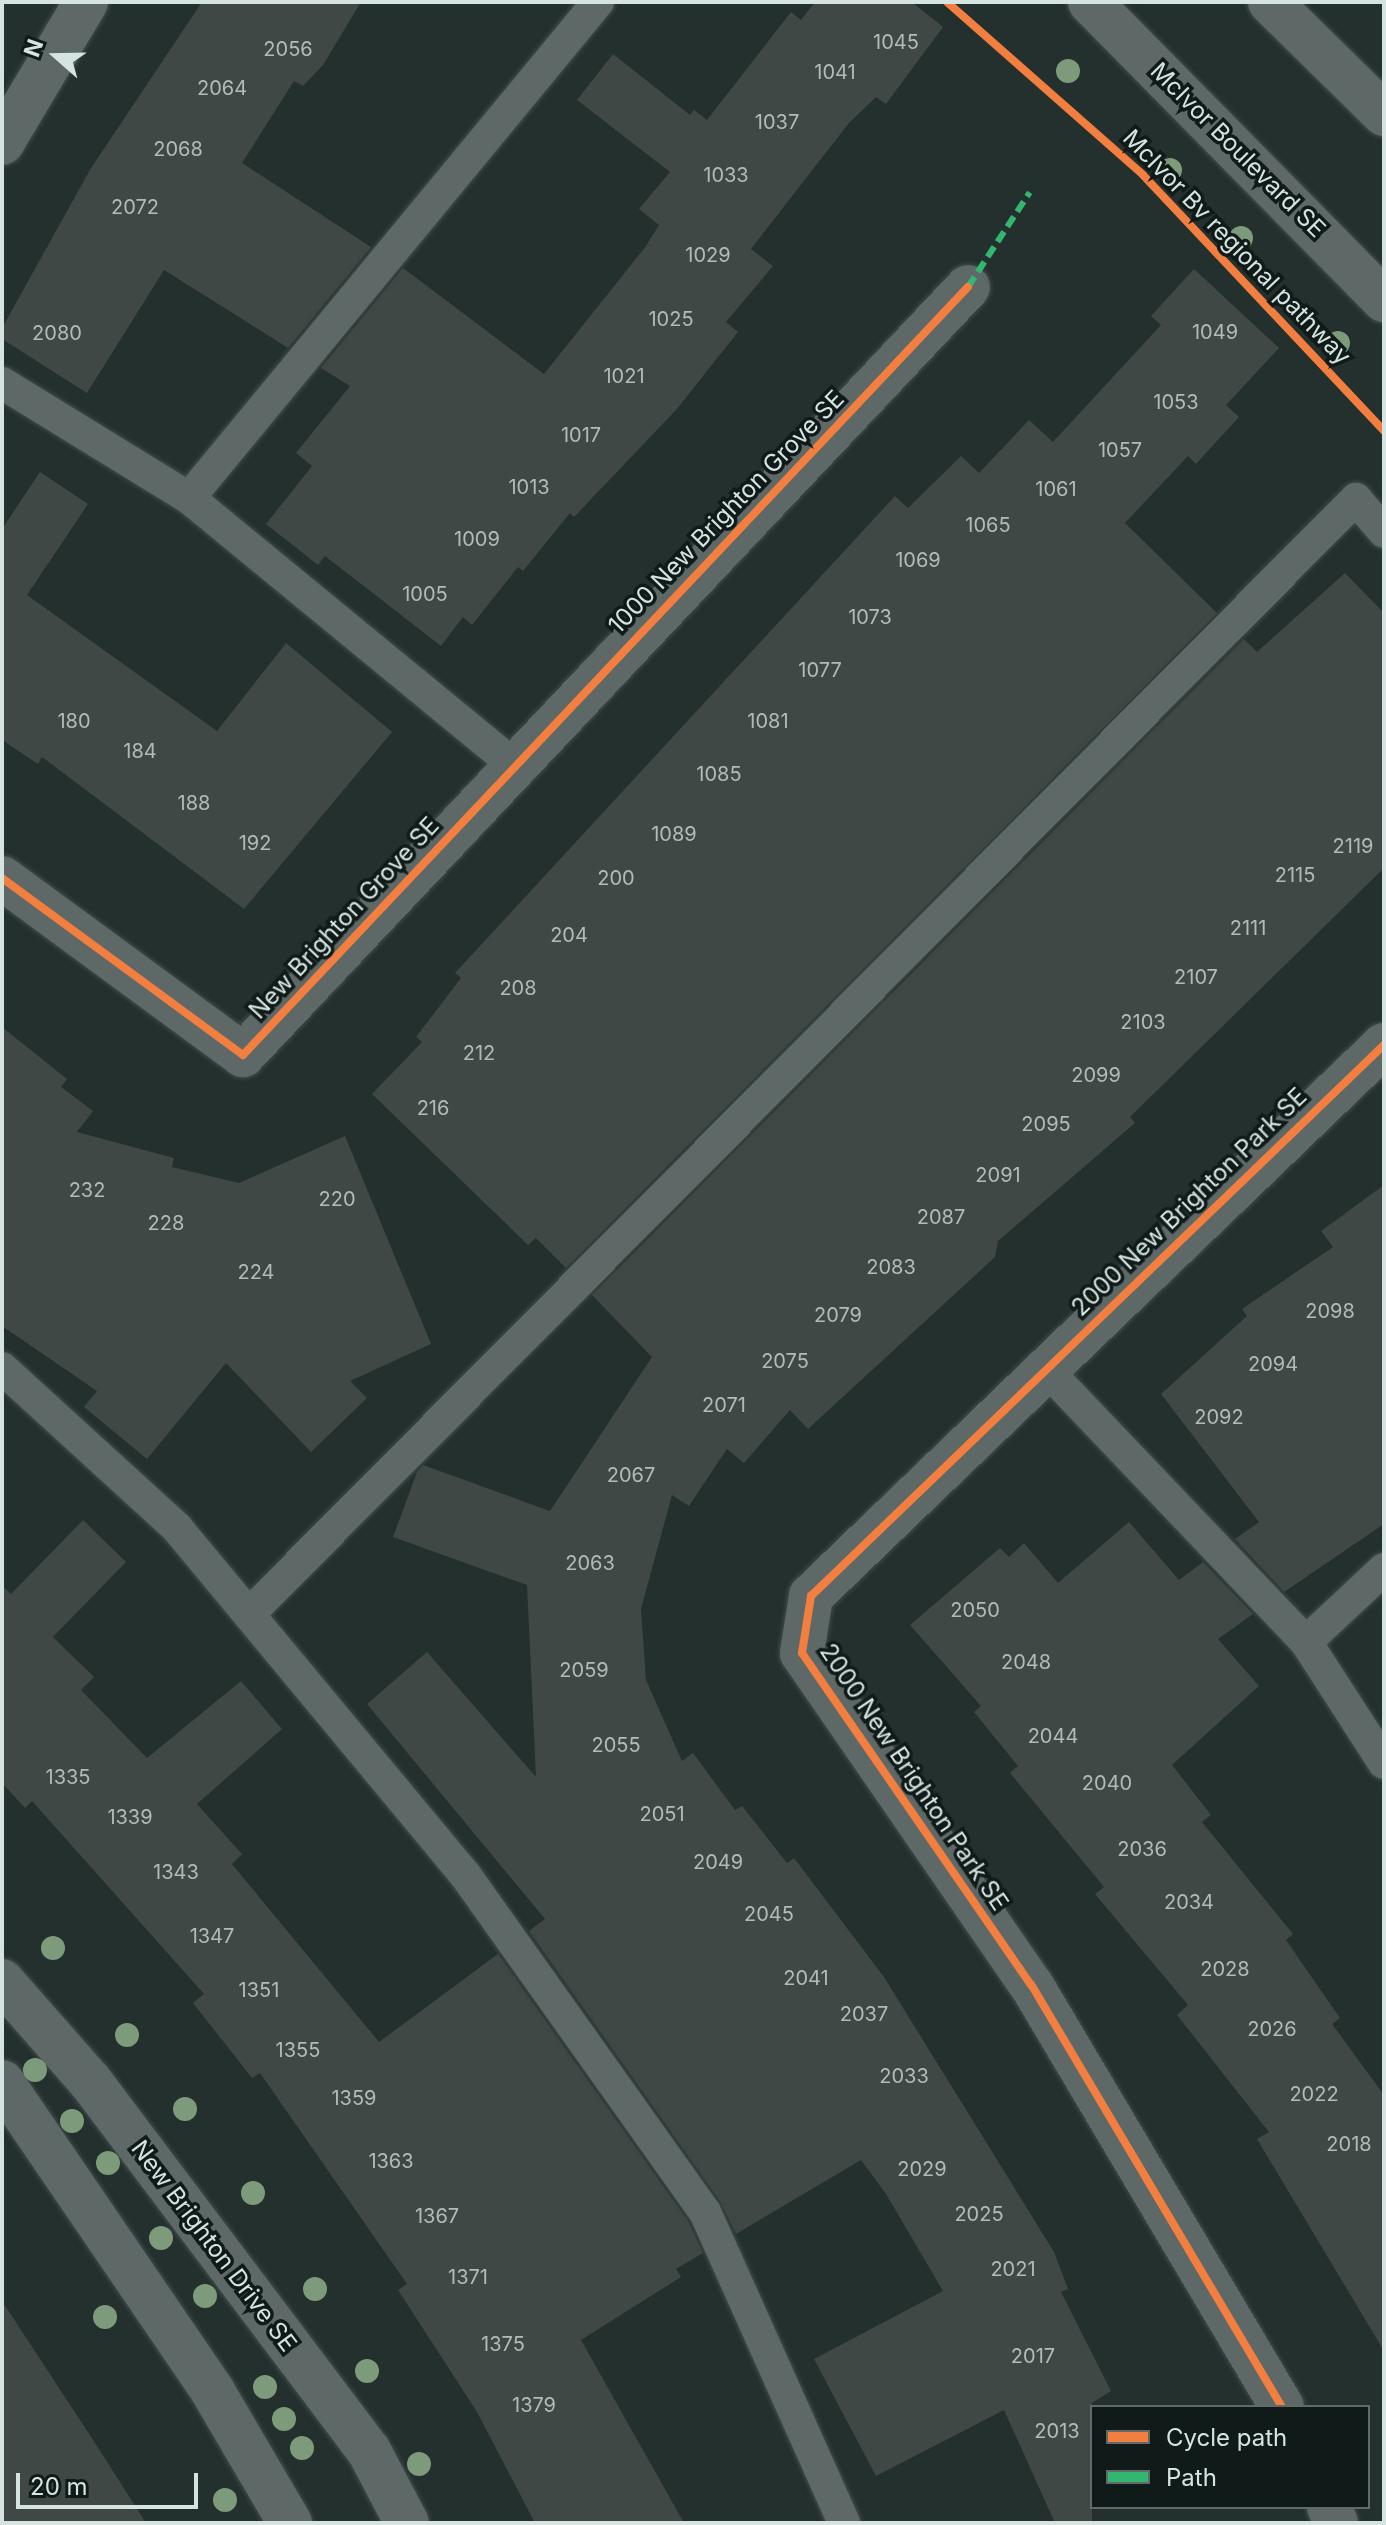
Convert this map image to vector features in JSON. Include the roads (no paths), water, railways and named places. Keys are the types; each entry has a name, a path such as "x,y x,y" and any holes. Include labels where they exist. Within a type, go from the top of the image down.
{"street":[{"path":"2,143 86,2"},
{"name":"McIvor Boulevard SE","path":"1090,2 1384,300"},
{"path":"1270,2 1384,114"},
{"name":"1000 New Brighton Grove SE","path":"513,764 968,287"},
{"name":"New Brighton Grove SE","path":"2,878 243,1055 513,764"},
{"name":"2000 New Brighton Park SE","path":"1281,2405 1031,1985 802,1653 811,1596 1044,1367 1384,1045"},
{"name":"New Brighton Drive SE","path":"2,1981 90,2081 369,2451 407,2523"},
{"path":"2,2082 212,2390 290,2523"}],"lane":[{"path":"189,498 598,2"},
{"path":"2,383 189,498 513,764"},
{"path":"249,1614 1356,499 1384,532"},
{"path":"1044,1367 1306,1642 1384,1763"},
{"path":"2,1368 177,1528 466,1876 705,2212 844,2523"},
{"path":"1306,1642 1384,1569"}]}
